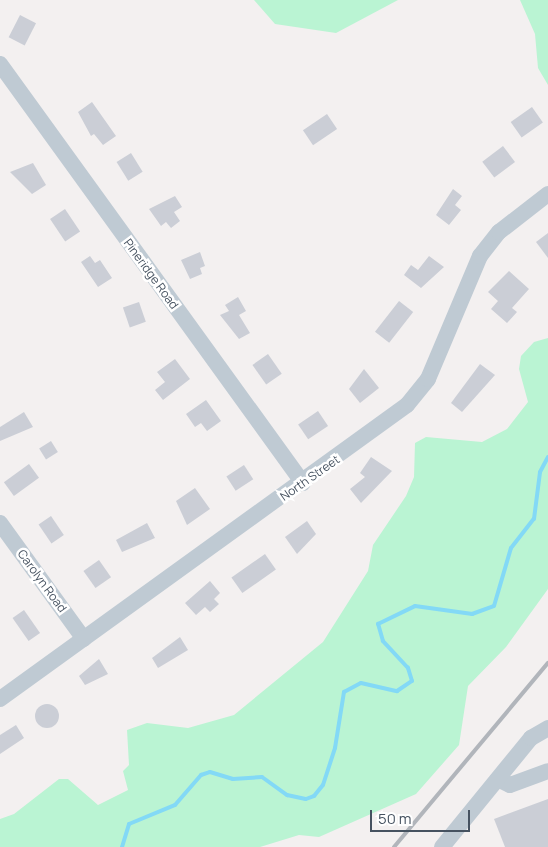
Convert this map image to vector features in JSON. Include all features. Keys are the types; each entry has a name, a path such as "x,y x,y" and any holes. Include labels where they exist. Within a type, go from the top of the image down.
{"street":[{"name":"Pineridge Road","path":"0,64 303,483"},
{"name":"North Street","path":"0,699 382,427 419,392 480,256 499,232 548,194"},
{"name":"Carolyn Road","path":"0,523 84,639"},
{"path":"442,847 533,736 548,728"},
{"path":"498,779 510,785 548,771"}],"green space":[{"path":"254,0 398,0 336,33 275,24"},
{"path":"520,0 548,0 548,85 538,68 535,34"},
{"path":"548,338 548,589 506,647 468,686 459,745 416,794 319,837 299,835 260,847 0,847 0,819 14,814 59,779 68,779 98,805 128,790 123,771 129,765 127,730 147,723 188,728 234,715 323,642 368,571 373,545 406,496 414,477 415,443 426,437 482,442 507,429 528,402 519,369 521,356 534,342"}],"building":[{"path":"20,15 36,23 25,45 9,37"},
{"path":"92,102 116,136 103,145 94,134 91,136 78,112"},
{"path":"532,107 543,123 522,137 511,122"},
{"path":"327,114 337,129 313,145 303,130"},
{"path":"503,146 515,162 494,178 482,162"},
{"path":"131,153 143,172 128,181 117,162"},
{"path":"33,163 46,185 32,194 10,172"},
{"path":"453,189 462,196 455,205 461,210 449,225 436,215"},
{"path":"175,196 182,207 174,212 180,221 171,228 166,222 161,226 149,209"},
{"path":"65,209 80,231 65,241 50,219"},
{"path":"548,233 548,258 536,242"},
{"path":"200,252 205,266 200,268 202,274 190,279 181,260"},
{"path":"90,256 95,263 100,260 112,278 98,287 81,262"},
{"path":"429,256 444,267 421,288 404,275 411,265 418,270"},
{"path":"509,271 529,289 512,308 517,312 507,323 491,309 498,301 488,292"},
{"path":"238,297 246,311 239,315 250,333 239,339 220,315 229,311 225,305"},
{"path":"399,301 413,312 389,343 375,332"},
{"path":"139,302 146,322 130,327 123,308"},
{"path":"268,354 282,374 266,385 252,365"},
{"path":"175,359 190,379 163,400 155,390 165,382 157,372"},
{"path":"480,364 495,375 462,412 451,403"},
{"path":"364,369 379,388 360,403 349,389"},
{"path":"206,400 221,421 207,431 201,423 195,427 186,414"},
{"path":"318,411 328,426 308,439 298,424"},
{"path":"24,412 33,427 0,441 0,427"},
{"path":"51,441 58,452 46,459 39,448"},
{"path":"371,457 392,471 361,503 350,489 365,477 360,473"},
{"path":"29,464 39,478 14,496 4,482"},
{"path":"244,465 253,479 236,491 226,476"},
{"path":"195,488 210,509 187,525 176,501"},
{"path":"51,516 64,535 51,543 39,524"},
{"path":"307,521 316,534 297,554 285,537"},
{"path":"147,523 155,538 122,552 116,540"},
{"path":"265,554 276,570 242,593 231,578"},
{"path":"99,560 111,577 95,588 83,571"},
{"path":"210,581 220,593 214,599 219,604 210,612 205,607 196,615 185,603"},
{"path":"24,610 40,633 29,641 13,618"},
{"path":"180,637 188,650 158,668 152,658"},
{"path":"99,659 108,674 85,685 79,676"},
{"path":"47,704 52,705 58,711 58,721 52,727 47,728 42,727 36,721 35,716 36,711 42,705"},
{"path":"16,725 24,738 0,754 0,735"},
{"path":"548,799 548,847 505,847 494,819"}],"waterway":[{"path":"122,847 129,824 175,805 201,775 210,772 233,779 262,777 287,795 306,799 314,796 323,785 335,748 344,692 361,683 397,691 412,681 408,668 383,641 378,624 415,606 472,614 494,606 511,548 534,519 540,472 548,457"}],"railway":[{"path":"394,847 548,663"}]}
